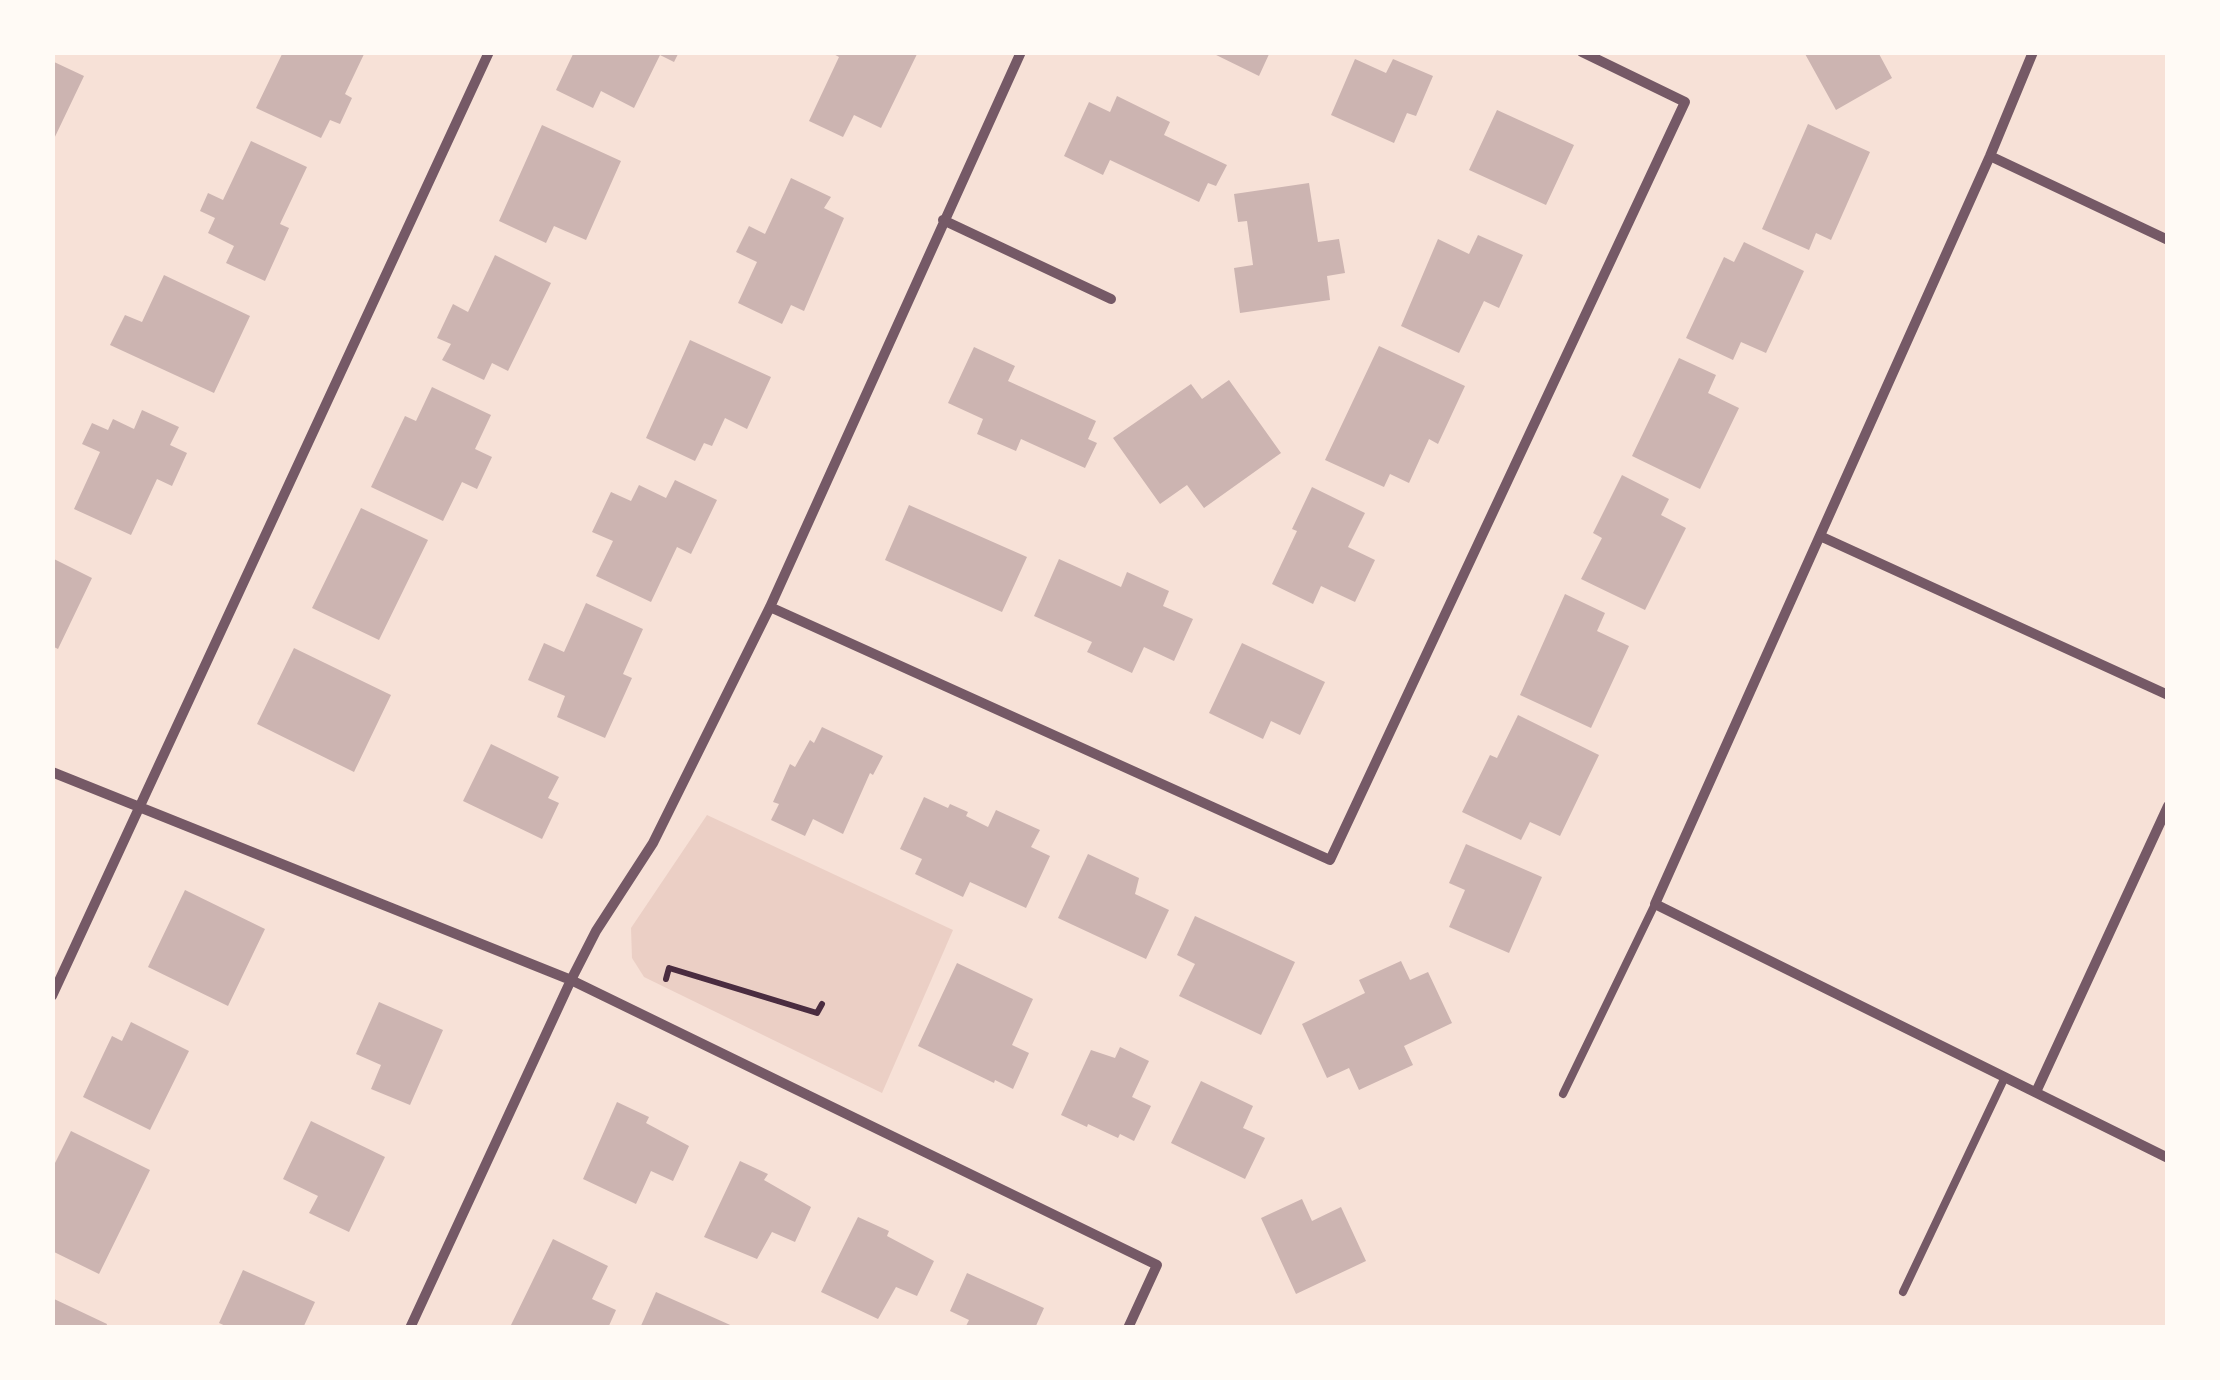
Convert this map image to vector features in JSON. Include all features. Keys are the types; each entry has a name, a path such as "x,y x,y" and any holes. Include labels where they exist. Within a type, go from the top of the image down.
{"street":[{"path":"52,996 489,52"},
{"path":"410,1328 570,980 596,931 653,843 770,607 1021,52"},
{"path":"770,607 1330,860 1685,102 1582,52"},
{"path":"2033,52 1655,904 2168,1158"},
{"path":"1990,156 2168,240"},
{"path":"943,220 1111,299"},
{"path":"1820,536 2168,694"},
{"path":"52,772 140,804 570,980 1157,1265 1128,1328"},
{"path":"2036,1092 2168,806"}],"lane":[{"path":"1563,1094 1655,904"},
{"path":"1903,1292 2005,1077"}],"path":[{"path":"666,979 669,968 817,1014 822,1004"}],"shaded area":[{"path":"707,815 953,930 882,1093 644,977 632,958 631,928"}],"building":[{"path":"283,52 365,52 345,94 352,98 340,124 330,120 321,138 256,108"},
{"path":"574,52 679,52 674,62 660,55 634,108 601,91 593,108 556,90"},
{"path":"830,52 918,52 881,128 854,115 843,137 809,121 839,57"},
{"path":"1210,52 1270,52 1259,76"},
{"path":"1804,52 1878,52 1892,78 1836,110"},
{"path":"1355,59 1386,73 1393,59 1433,76 1416,116 1407,113 1394,143 1331,115"},
{"path":"52,61 84,76 52,143"},
{"path":"1117,96 1170,122 1164,135 1227,165 1216,186 1208,183 1199,202 1110,160 1103,175 1064,156 1089,102 1110,112"},
{"path":"1497,110 1574,145 1546,205 1469,170"},
{"path":"1808,124 1870,152 1831,240 1816,233 1809,250 1762,229"},
{"path":"542,125 621,161 586,240 554,226 546,243 499,221"},
{"path":"251,141 307,167 280,224 289,228 265,281 226,263 234,246 208,233 215,218 200,211 208,193 223,200"},
{"path":"791,178 831,197 824,208 844,218 804,311 791,305 782,324 738,303 757,262 736,252 749,226 765,234"},
{"path":"1309,183 1318,242 1339,239 1345,273 1327,276 1330,300 1240,313 1234,268 1253,265 1247,221 1238,222 1234,194"},
{"path":"1478,235 1523,255 1499,308 1484,301 1459,353 1401,326 1438,239 1469,254"},
{"path":"1744,242 1804,271 1766,353 1741,342 1733,360 1686,338 1724,257 1734,262"},
{"path":"495,255 551,283 508,371 492,363 484,380 442,360 451,344 437,338 453,304 468,312"},
{"path":"164,275 250,316 214,393 110,345 125,315 142,322"},
{"path":"690,340 771,377 747,429 725,418 712,446 704,443 695,461 646,438"},
{"path":"1379,346 1465,386 1438,444 1429,439 1409,483 1390,474 1384,487 1325,460"},
{"path":"974,347 1015,366 1008,381 1096,421 1088,439 1097,443 1085,468 1021,439 1016,451 977,434 983,419 948,403"},
{"path":"1679,358 1716,375 1708,393 1739,408 1700,489 1632,456"},
{"path":"1229,380 1281,453 1204,508 1187,485 1160,504 1113,438 1191,384 1202,399"},
{"path":"432,387 491,415 475,449 492,457 477,489 462,482 443,521 371,487 405,416 416,421"},
{"path":"142,410 179,427 170,445 187,453 172,486 157,479 131,535 74,509 100,452 82,444 92,423 108,430 113,419 134,429"},
{"path":"1622,475 1669,499 1661,515 1686,528 1645,610 1581,579 1602,538 1593,533"},
{"path":"675,480 717,500 691,554 677,547 651,602 596,576 613,541 592,532 611,492 631,501 639,485 666,498"},
{"path":"1312,487 1365,513 1348,547 1375,560 1355,602 1321,586 1313,604 1272,584"},
{"path":"909,505 1027,557 1002,612 885,560"},
{"path":"361,508 428,540 379,640 312,608"},
{"path":"52,558 92,578 58,649 52,646"},
{"path":"1059,559 1121,587 1127,572 1169,591 1163,606 1193,619 1174,661 1144,647 1132,673 1087,652 1092,642 1034,616"},
{"path":"1565,594 1605,613 1597,631 1629,646 1591,728 1520,695"},
{"path":"586,603 643,629 623,674 632,678 605,738 557,717 565,696 528,680 544,643 564,652"},
{"path":"1242,643 1325,682 1300,735 1271,721 1263,739 1209,713"},
{"path":"294,648 391,695 354,772 257,724"},
{"path":"1518,715 1599,755 1560,836 1530,822 1521,840 1462,812 1490,755 1497,758"},
{"path":"822,727 883,756 873,775 870,773 843,834 813,819 805,836 771,820 779,804 773,802 790,764 795,767"},
{"path":"491,744 559,777 548,798 559,803 542,839 463,801"},
{"path":"924,797 968,812 966,816 988,827 996,810 1040,830 1031,847 1050,856 1026,908 970,882 963,897 915,874 922,859 900,849"},
{"path":"1466,844 1542,877 1509,953 1449,927 1465,890 1449,883"},
{"path":"1088,854 1139,878 1135,894 1169,910 1146,959 1058,918"},
{"path":"185,890 265,929 228,1006 148,967"},
{"path":"1195,916 1295,962 1261,1035 1179,996 1195,964 1177,955"},
{"path":"1401,961 1410,980 1428,972 1452,1023 1404,1046 1413,1065 1359,1090 1349,1068 1327,1078 1302,1024 1365,993 1359,980"},
{"path":"957,963 1033,999 1012,1045 1029,1053 1013,1089 918,1046"},
{"path":"379,1002 443,1030 410,1105 371,1089 381,1065 356,1054"},
{"path":"131,1022 189,1051 150,1130 83,1097 112,1036 122,1041"},
{"path":"1120,1047 1149,1061 1132,1097 1151,1106 1134,1141 1061,1115 1091,1050 1115,1058"},
{"path":"1201,1081 1253,1106 1243,1128 1265,1138 1245,1179 1171,1143"},
{"path":"617,1102 649,1117 646,1123 689,1146 673,1181 651,1171 636,1204 583,1179"},
{"path":"311,1121 385,1157 349,1232 309,1213 318,1196 283,1179"},
{"path":"71,1131 150,1170 99,1274 52,1251 52,1169"},
{"path":"740,1161 768,1174 764,1180 811,1207 795,1242 772,1232 757,1259 704,1237"},
{"path":"1302,1199 1312,1221 1341,1207 1366,1261 1296,1294 1261,1218"},
{"path":"858,1217 889,1231 887,1236 934,1261 917,1296 896,1287 878,1319 821,1292"},
{"path":"553,1239 608,1266 592,1299 616,1310 608,1328 511,1325"},
{"path":"243,1270 315,1302 303,1328 230,1328 219,1323"},
{"path":"967,1273 1044,1308 1035,1328 965,1328 969,1320 950,1311"},
{"path":"656,1292 737,1328 640,1328"},
{"path":"52,1298 107,1324 106,1328 52,1328"}]}
